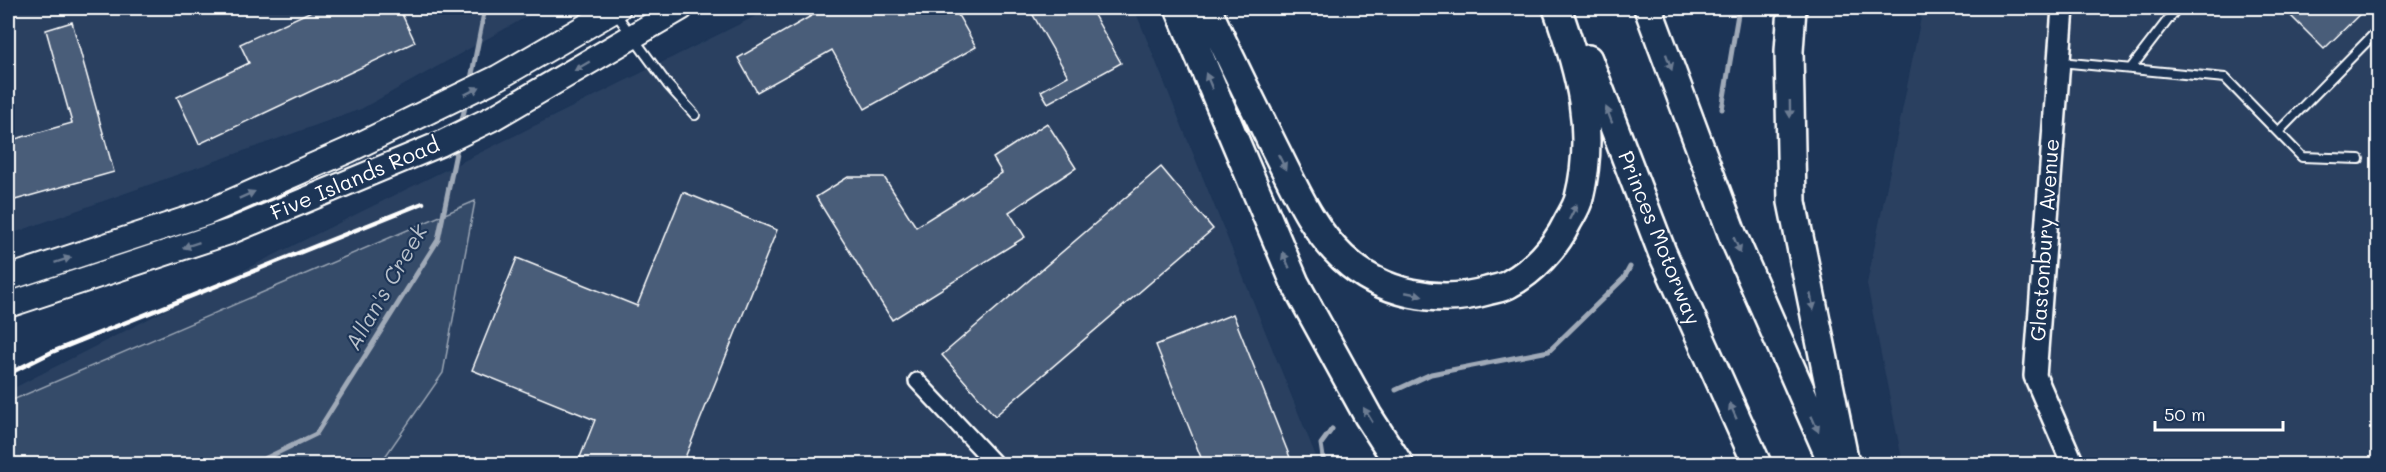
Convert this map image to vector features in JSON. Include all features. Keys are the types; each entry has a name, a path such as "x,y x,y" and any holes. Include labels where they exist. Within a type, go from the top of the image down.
{"highway":[{"path":"1179,8 1295,282 1352,389 1399,465"},
{"path":"1207,8 1231,63 1299,199 1321,234 1352,264 1366,274 1401,291 1429,297 1468,296 1508,285 1537,264 1561,237 1578,200 1587,147 1585,107 1575,60 1557,8"},
{"path":"1225,8 1250,74 1256,110"},
{"name":"Princes Motorway","path":"1568,8 1662,252 1757,465"},
{"path":"1648,8 1733,236 1833,465"},
{"path":"1792,8 1789,51 1792,202 1845,465"}],"main road":[{"name":"Five Islands Road","path":"8,305 229,232 441,144 493,118 681,8"},
{"name":"Glastonbury Avenue","path":"2063,8 2035,376 2073,465"},
{"name":"Five Islands Road","path":"8,278 206,213 445,105 499,77 616,9"}],"street":[{"path":"917,381 995,465"}],"lane":[{"path":"2131,68 2177,8"},
{"path":"616,9 668,85 695,115"},
{"path":"2278,132 2379,30"},
{"path":"2059,61 2225,78 2302,157 2359,159"}],"shaded area":[{"path":"8,8 542,8 361,109 8,235"},
{"path":"772,8 1134,8 1319,464 8,464 8,391 238,273"},
{"path":"1923,8 2378,8 2378,464 1903,464 1867,284"},
{"path":"475,201 443,373 380,464 8,464 8,402"}],"building":[{"path":"318,8 399,8 415,42 199,144 177,97 249,63 240,44"},
{"path":"825,8 954,8 976,47 865,109 832,50 757,92 738,58"},
{"path":"1029,8 1090,8 1121,63 1048,103 1041,91 1068,76"},
{"path":"2283,8 2366,8 2324,49"},
{"path":"72,22 114,172 8,202 8,141 72,123 46,30"},
{"path":"1047,123 1076,168 1009,212 1025,237 892,320 816,197 848,177 884,177 916,227 1002,173 993,158"},
{"path":"1161,167 1213,229 995,416 942,355"},
{"path":"683,192 777,230 682,465 577,465 595,420 472,370 517,258 637,306"},
{"path":"1233,314 1293,465 1204,465 1156,345"}],"waterway":[{"name":"Allan's Creek","path":"470,84 485,8"},
{"path":"1722,109 1739,8"},
{"name":"Allan's Creek","path":"461,125 466,102"},
{"name":"Allan's Creek","path":"254,464 316,434 438,240 458,143"},
{"path":"1396,390 1431,374 1549,351 1624,278 1630,267"},
{"path":"1324,464 1321,444 1332,429"}],"railway":[{"path":"8,374 52,352 423,203"}]}
